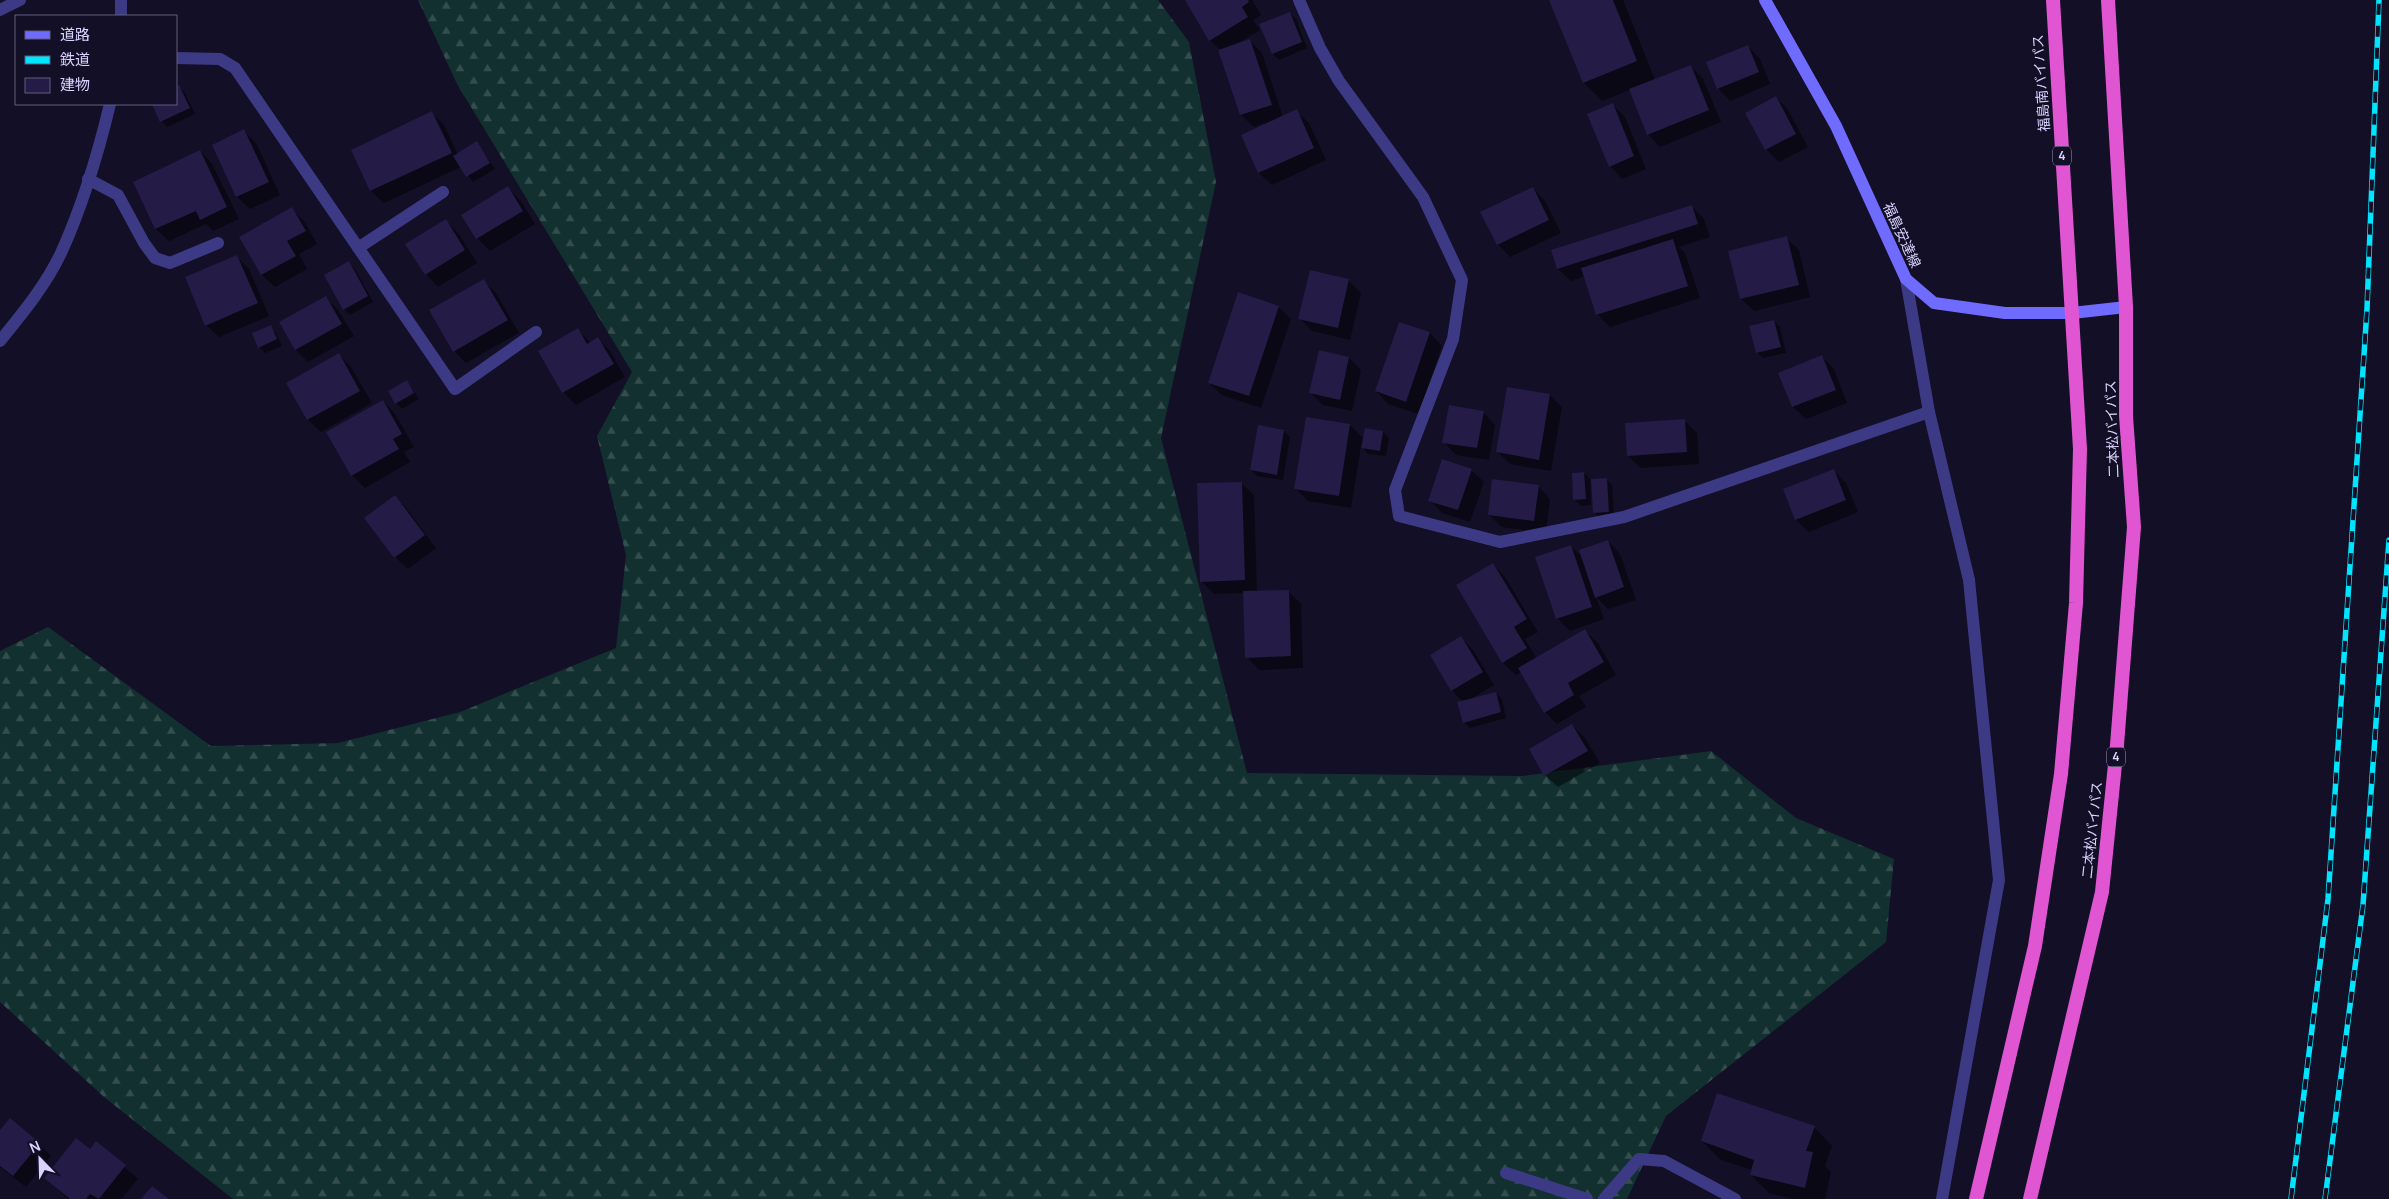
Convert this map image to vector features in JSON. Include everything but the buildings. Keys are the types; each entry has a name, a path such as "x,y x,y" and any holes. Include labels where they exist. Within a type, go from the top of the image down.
{"highway":[{"name":"福島南バイパス","path":"2053,0 2072,313"},
{"name":"4","path":"2108,0 2126,307"},
{"name":"二本松バイパス","path":"2030,1199 2102,892 2117,745 2134,527 2126,416 2126,307"},
{"name":"4","path":"1976,1199 2034,946 2061,774 2076,604 2080,449 2072,313"}],"main road":[{"name":"福島安達線","path":"1765,0 1836,126 1906,279 1934,303 2005,313 2072,313 2126,307"}],"street":[{"path":"0,10 20,0"},
{"path":"120,0 121,15"},
{"path":"1299,0 1320,48 1340,81 1424,197 1462,280 1453,339 1395,490 1399,516 1500,542 1624,517 1929,412"},
{"path":"178,58 220,59 235,68 455,389 536,332"},
{"path":"0,342 39,291 60,254 88,179 110,105"},
{"path":"88,179 118,196 144,243 155,258 170,263 218,243"},
{"path":"358,248 442,192"},
{"path":"1906,279 1929,412 1969,580 1999,880 1942,1199"},
{"path":"1604,1199 1639,1159 1664,1160 1735,1199"},
{"path":"1506,1173 1587,1199"}],"green space":[{"path":"418,0 1158,0 1189,42 1216,182 1161,438 1247,773 1523,776 1711,751 1796,818 1894,859 1886,942 1666,1116 1627,1199 233,1199 104,1097 0,1002 0,651 48,627 211,746 338,743 460,712 616,648 626,555 597,436 632,372 457,84"}],"railway":[{"path":"2291,1199 2328,899 2367,309 2379,0"},
{"path":"2325,1199 2363,905 2389,540"}]}
